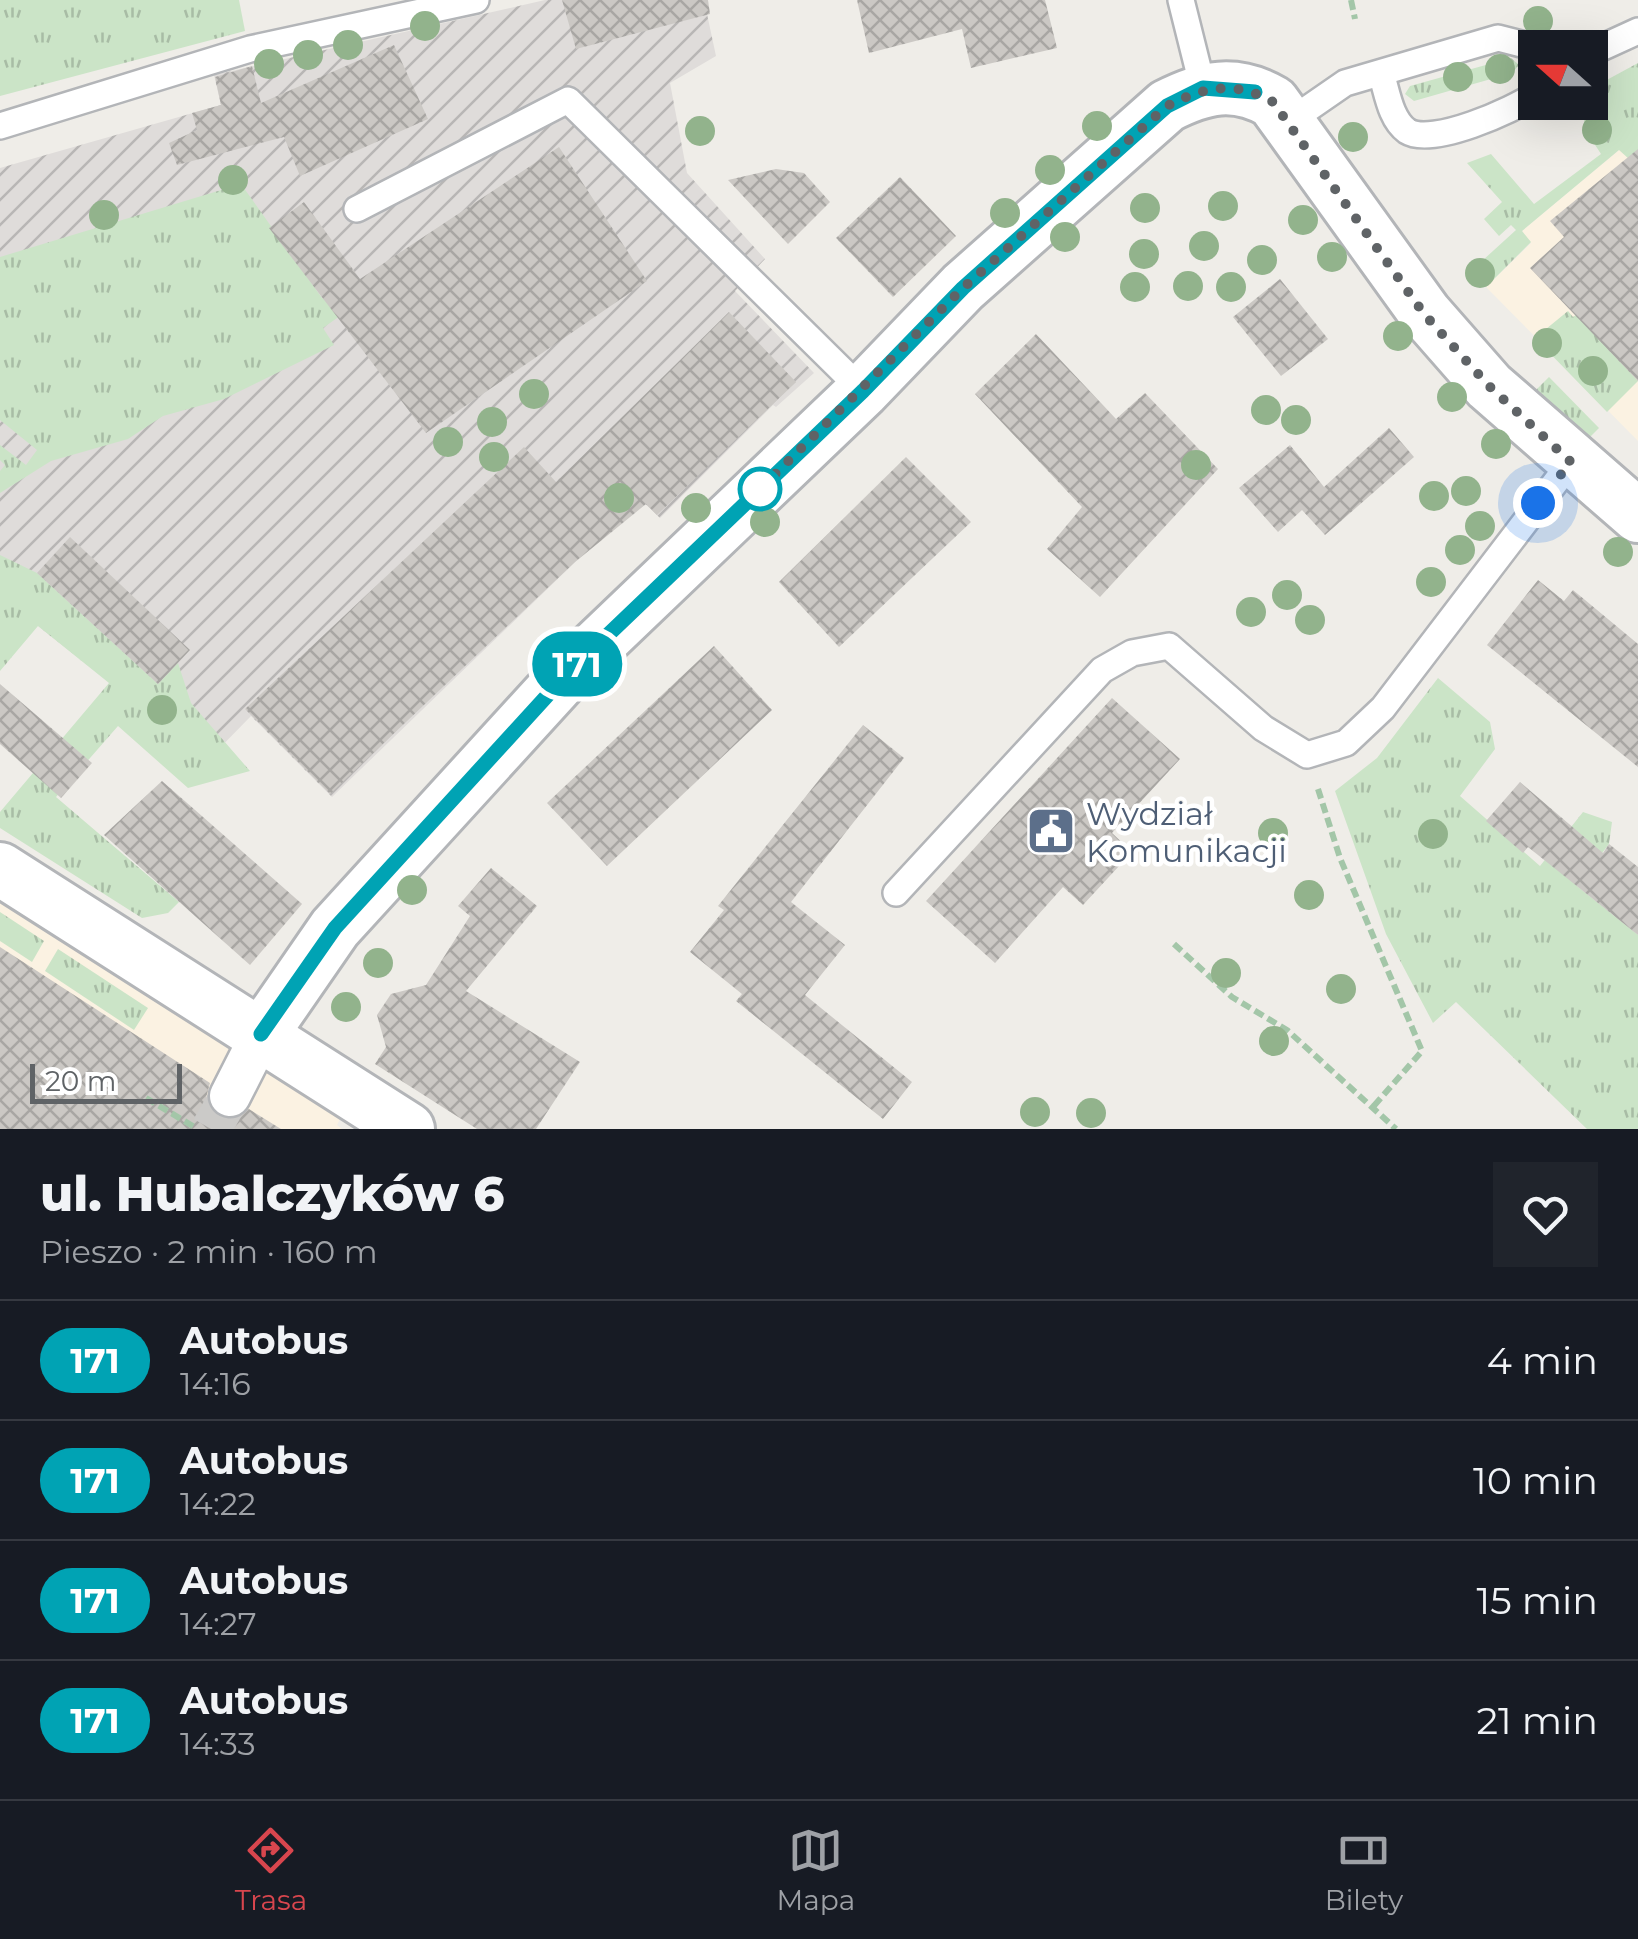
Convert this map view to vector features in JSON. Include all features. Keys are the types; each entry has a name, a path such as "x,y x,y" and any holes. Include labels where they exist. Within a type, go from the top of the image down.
{"street":[{"path":"230,1096 261,1034 335,928 553,689 863,391 963,288 1167,106 1203,88 1272,106 1424,314 1489,386 1571,462 1638,516"},
{"path":"0,869 408,1129"}],"lane":[{"path":"0,126 250,50 476,0"},
{"path":"1181,0 1203,88"},
{"path":"1608,44 1638,30"},
{"path":"1272,106 1498,38 1518,43"},
{"path":"1381,73 1396,119 1419,136 1438,135 1518,106"},
{"path":"357,209 568,100 863,391"},
{"path":"896,892 1102,670 1132,652 1169,646 1263,728 1307,754 1346,742 1383,708 1571,462"}],"path":[{"path":"1350,0 1355,19"},
{"path":"1307,754 1340,858 1422,1051 1374,1108"},
{"path":"1174,944 1232,997 1287,1030 1396,1129"},
{"path":"146,1098 197,1129"}],"shaded area":[{"path":"545,0 704,0 716,56 670,83 687,173 765,259 735,291 814,373 776,407 773,405 660,518 637,496 599,539 332,797 251,716 208,760 0,596 0,168 221,105 214,75"},
{"path":"1638,127 1638,441 1486,287 1531,243 1522,231 1619,150"},
{"path":"0,897 342,1115 337,1125 342,1129 0,1129"}],"green space":[{"path":"0,0 239,0 245,31 0,96"},
{"path":"1511,58 1518,64 1512,73 1414,101 1405,94 1410,86"},
{"path":"1638,63 1638,153 1629,159 1619,150 1522,231 1531,242 1486,287 1471,271 1516,230 1511,225 1499,236 1484,219 1502,202 1467,163 1491,154 1534,204 1601,154 1584,128 1584,120 1608,120 1608,79"},
{"path":"241,184 322,298 344,313 323,328 334,345 224,399 163,416 128,439 51,461 0,493 0,471 5,465 0,460 0,445 26,465 37,450 0,420 0,257"},
{"path":"1568,311 1573,317 1577,314 1638,381 1607,412 1535,338"},
{"path":"1549,377 1599,428 1590,437 1536,390"},
{"path":"0,555 37,573 158,684 178,663 191,703 250,771 188,788 118,726 56,797 179,902 168,913 142,918 0,828 0,812 109,683 38,626 0,671"},
{"path":"1438,678 1490,722 1495,749 1460,796 1540,866 1583,812 1612,822 1609,844 1577,886 1638,935 1638,1129 1587,1129 1456,1002 1433,1023 1386,934 1335,791 1377,758"},
{"path":"0,912 44,941 32,962 0,941"},
{"path":"58,949 148,1008 134,1030 45,971"}],"building":[{"path":"562,0 708,0 710,14 576,49"},
{"path":"857,0 1045,0 1057,48 971,68 962,29 869,53"},
{"path":"394,45 428,119 300,176 284,137 177,165 169,143 197,130 192,113 221,105 215,77 252,66 261,103"},
{"path":"559,147 647,281 426,433 269,228 304,202 360,279"},
{"path":"1638,149 1638,381 1530,268 1564,237 1550,221"},
{"path":"776,169 804,173 830,202 788,244 728,180"},
{"path":"900,177 956,236 893,297 836,238"},
{"path":"1280,279 1328,339 1281,376 1233,317"},
{"path":"729,312 796,382 657,515 646,504 575,562 330,794 245,709 524,447 556,482"},
{"path":"1036,334 1116,419 1145,393 1218,469 1100,597 1047,549 1082,507 975,394"},
{"path":"1389,428 1414,457 1325,535 1302,510 1278,532 1239,488 1290,445 1324,487"},
{"path":"906,457 971,522 839,647 779,582"},
{"path":"70,537 190,650 158,684 37,573"},
{"path":"1538,580 1564,601 1573,590 1638,644 1638,767 1487,645"},
{"path":"714,646 772,710 607,866 547,803"},
{"path":"0,684 92,763 61,798 0,744"},
{"name":"Wydział Komunikacji","path":"1112,698 1180,759 1112,833 1132,852 1083,905 1063,887 995,963 926,901"},
{"path":"863,725 904,758 791,902 845,945 805,995 912,1082 883,1119 736,1001 742,994 690,952 724,910 718,906"},
{"path":"162,781 302,904 250,965 104,835"},
{"path":"1520,782 1603,853 1609,844 1638,867 1638,935 1528,847 1523,853 1486,821"},
{"path":"491,868 537,906 466,991 580,1062 536,1129 477,1129 375,1064 386,1047 377,1015 391,994 426,985 470,916 458,906"},
{"path":"0,947 210,1083 206,1098 218,1117 232,1120 249,1109 281,1129 0,1129"}],"tunnel":[{"path":"211,1129 230,1096"}],"bus line":[{"name":"171","path":"261,1034 335,928 541,701 863,391 963,288 1167,106 1203,88 1230,87 1255,92"}],"place":[{"name":"Wydział Komunikacji","path":"1051,831"}],"route":[{"path":"760,489 755,494 963,288 1167,106 1203,88 1230,87 1255,92 1273,102 1424,314 1489,386 1571,462 1538,503"}]}
